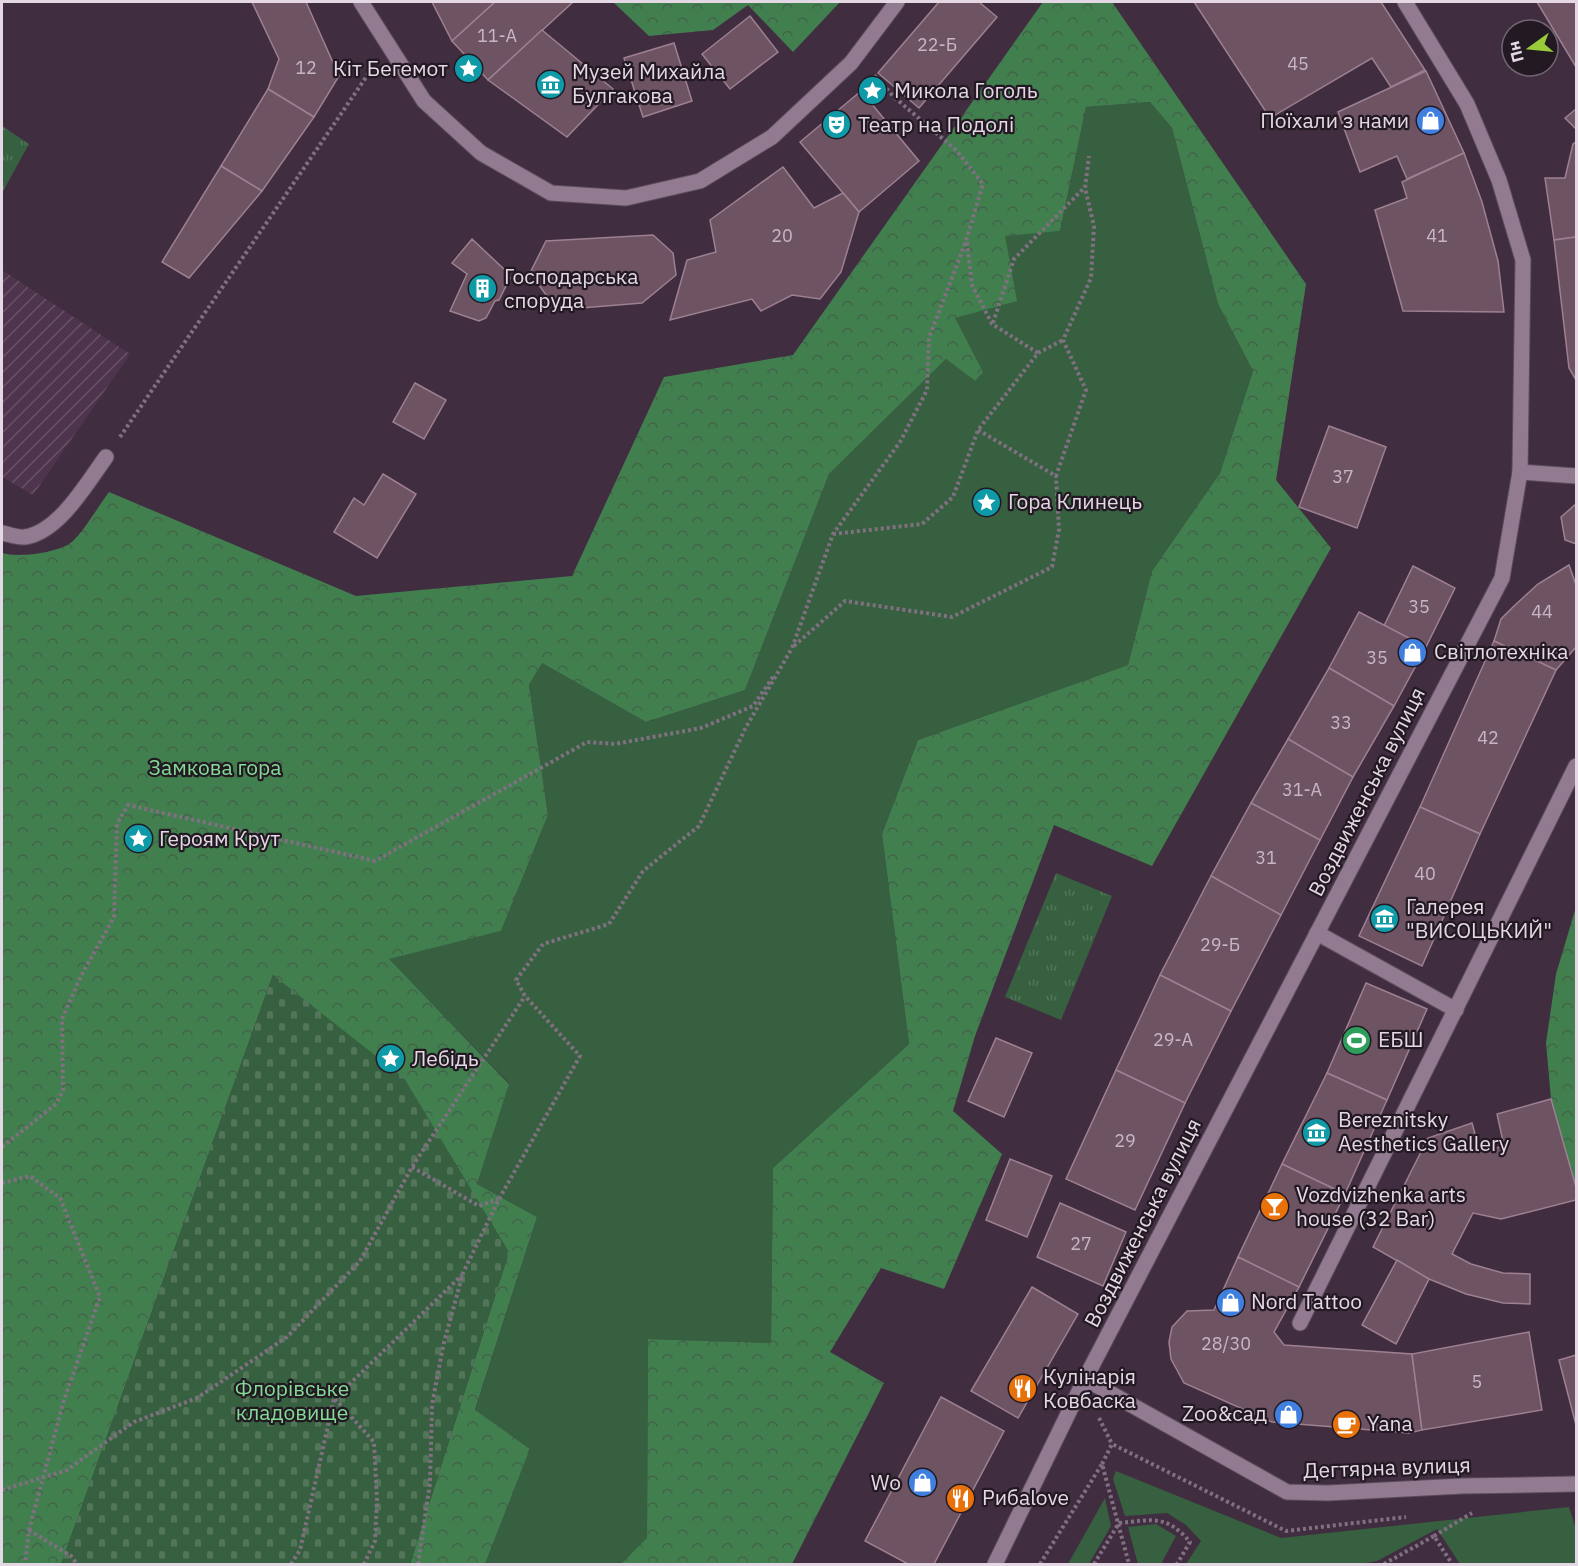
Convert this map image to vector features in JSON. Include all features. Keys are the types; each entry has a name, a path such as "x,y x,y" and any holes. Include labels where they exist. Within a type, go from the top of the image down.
{"street":[{"path":"361,2 424,101 481,153 551,192 626,198 700,182 772,137 851,63 897,2"},
{"name":"Воздвиженська вулиця","path":"995,1564 1085,1379 1502,578 1520,472 1524,260 1499,180 1467,104 1405,2"},
{"path":"2,533 24,537 46,529 60,517 106,457"},
{"path":"1520,472 1576,476"},
{"path":"1300,1323 1576,766"},
{"path":"1317,933 1456,1010"},
{"name":"Дегтярна вулиця","path":"1085,1379 1287,1492 1328,1493 1462,1485 1576,1484"}],"path":[{"path":"106,457 371,70"},
{"path":"418,1564 430,1483 432,1405 443,1346 463,1273 499,1199 580,1056 525,996 516,980 543,944 609,924 643,871 699,826 746,729 792,648 834,534 900,441 927,390 929,338 966,241 983,184 956,150 894,97 870,70"},
{"path":"834,534 922,524 953,496 978,430 1038,353 1063,340 1091,278 1094,226 1085,188 1089,156"},
{"path":"992,324 1014,259 1085,188"},
{"path":"966,241 972,285 992,324 1038,353"},
{"path":"2,1147 56,1104 63,1090 62,1019 81,976 114,917 117,824 128,805 375,861 587,742 615,744 701,728 753,706 792,648 845,601 952,617 1052,567 1059,530 1056,476 1086,390 1063,340"},
{"path":"978,430 1056,476"},
{"path":"2,1490 66,1470 134,1422 197,1398 287,1337 360,1261 412,1167 525,996"},
{"path":"412,1167 479,1206 499,1199"},
{"path":"2,1183 30,1176 60,1198 100,1297 64,1400 29,1530 26,1564"},
{"path":"291,1564 300,1550 334,1399 463,1273"},
{"path":"334,1399 374,1442 375,1541 364,1564"},
{"path":"1040,1564 1102,1464 1129,1564"},
{"path":"1384,1564 1478,1509"},
{"path":"1119,1523 1158,1519 1180,1530 1190,1542 1177,1564"},
{"path":"1094,1564 1119,1523"},
{"path":"29,1530 71,1557 76,1564"},
{"path":"1434,1536 1452,1564"}],"shaded area":[{"path":"2,270 130,354 33,495 2,477"}],"green space":[{"path":"613,2 840,2 793,52 748,5 713,30 649,36"},
{"name":"Замкова гора","path":"1043,2 1112,2 1306,284 1276,480 1331,548 1152,866 1054,825 975,1036 953,1111 1002,1154 944,1289 881,1268 830,1352 884,1383 792,1564 621,1564 647,1538 648,1339 771,1343 773,1168 909,1044 882,834 918,740 1128,665 1152,571 1220,473 1253,371 1218,304 1172,128 1150,102 1086,107 1060,231 1005,236 1017,301 955,318 983,372 975,381 946,359 829,474 745,690 646,722 542,663 529,685 548,815 501,931 389,959 509,1084 477,1184 537,1217 475,1410 530,1449 485,1564 410,1564 509,1252 273,975 61,1564 2,1564 2,553 18,555 39,553 67,545 82,531 109,492 356,596 572,576 664,377 793,355"},
{"path":"1150,102 1172,128 1218,304 1253,371 1220,473 1152,571 1128,665 918,740 882,834 909,1044 773,1168 771,1343 648,1339 647,1539 621,1564 485,1564 530,1449 475,1411 537,1217 477,1184 509,1083 388,959 501,931 548,815 529,685 542,663 646,722 745,690 829,474 946,359 975,381 955,318 1005,235 1060,231 1086,107"},
{"path":"2,126 29,144 2,193"},
{"path":"1056,873 1112,896 1061,1020 1005,997"},
{"path":"1576,907 1576,1187 1551,1099 1546,1043 1556,974"},
{"name":"Флорівське кладовище","path":"273,975 404,1078 509,1252 410,1564 61,1564"},
{"path":"1116,1471 1281,1538 1569,1507 1576,1529 1576,1564 1460,1564 1437,1529 1377,1561 1359,1564 1186,1564 1201,1541 1186,1525 1167,1513 1125,1516 1113,1479"},
{"path":"1105,1498 1111,1526 1089,1564 1068,1564"},
{"path":"1156,1524 1176,1536 1161,1564 1138,1564 1128,1527"}],"building":[{"path":"252,2 306,2 339,76 314,117 268,89 279,59"},
{"path":"432,2 495,2 452,41"},
{"path":"495,2 573,2 488,80 452,41"},
{"path":"939,2 979,2 997,17 919,108 878,73"},
{"path":"1194,2 1381,2 1425,70 1391,87 1372,58 1270,118"},
{"path":"1537,2 1576,2 1576,67 1560,40 1560,18 1547,18"},
{"path":"750,16 778,52 730,89 702,54"},
{"name":"Музей Михайла Булгакова","path":"542,30 613,89 567,137 488,80"},
{"path":"674,43 692,101 643,117 624,58"},
{"path":"1426,71 1464,153 1407,179 1397,156 1360,172 1338,112"},
{"path":"268,89 314,117 262,191 221,166"},
{"path":"861,91 919,161 859,212 800,142"},
{"path":"1576,109 1576,129 1565,118"},
{"path":"1576,142 1576,237 1554,240 1545,178 1565,178 1573,144"},
{"path":"1464,153 1482,202 1498,261 1504,312 1403,311 1375,210 1407,198 1402,182"},
{"path":"221,166 262,191 189,278 162,262"},
{"path":"783,167 814,208 843,193 859,212 841,272 820,299 792,295 761,311 752,299 670,320 687,260 716,252 710,220"},
{"path":"653,235 673,253 676,275 642,303 557,310 530,273 546,241"},
{"path":"1576,237 1576,380 1569,368 1554,240"},
{"name":"Господарська споруда","path":"472,239 507,272 510,278 499,300 495,301 486,318 479,321 450,311 467,274 452,263"},
{"path":"415,383 446,400 424,439 393,422"},
{"path":"1329,426 1386,447 1357,528 1299,507"},
{"path":"383,474 416,494 377,558 334,532 354,498 364,505"},
{"path":"1576,504 1576,544 1565,540 1561,517"},
{"path":"1569,565 1576,585 1576,647 1556,670 1494,641 1501,619 1538,584"},
{"path":"1413,566 1455,588 1426,647 1384,626"},
{"path":"1359,612 1426,647 1394,706 1329,668"},
{"path":"1494,641 1556,670 1480,834 1420,807"},
{"path":"1329,668 1394,706 1353,777 1288,739"},
{"path":"1288,739 1353,777 1320,840 1251,803"},
{"path":"1251,803 1320,840 1281,915 1211,876"},
{"path":"1420,807 1480,834 1422,966 1359,936"},
{"path":"1211,876 1281,915 1231,1011 1160,975"},
{"path":"1160,975 1231,1011 1185,1103 1116,1070"},
{"path":"1366,983 1427,1009 1387,1100 1327,1073"},
{"path":"996,1038 1032,1053 1004,1117 968,1101"},
{"path":"1116,1070 1185,1103 1135,1210 1066,1179"},
{"path":"1327,1073 1387,1100 1345,1194 1282,1164"},
{"path":"1551,1099 1576,1187 1576,1200 1501,1219 1473,1213 1452,1254 1471,1264 1503,1273 1530,1274 1530,1304 1503,1303 1466,1294 1429,1279 1373,1247 1428,1138 1472,1123 1480,1152 1504,1146 1497,1114"},
{"path":"1010,1159 1052,1176 1027,1237 986,1220"},
{"path":"1282,1164 1345,1194 1299,1287 1238,1257"},
{"path":"1060,1203 1126,1232 1103,1286 1037,1257"},
{"path":"1238,1257 1299,1287 1274,1332 1284,1345 1412,1354 1422,1430 1409,1433 1272,1422 1184,1383 1171,1359 1169,1342 1172,1327 1187,1311 1214,1310"},
{"path":"1397,1260 1429,1279 1396,1344 1362,1325"},
{"path":"1032,1287 1078,1314 1018,1418 971,1391"},
{"path":"1529,1332 1542,1410 1422,1430 1412,1354"},
{"path":"1576,1355 1576,1425 1559,1360"},
{"path":"941,1397 1004,1431 934,1564 908,1564 865,1541"}],"place":[{"name":"Кіт Бегемот","path":"469,69"},
{"name":"Музей Михайла Булгакова","path":"551,84"},
{"name":"Микола Гоголь","path":"873,91"},
{"name":"Поїхали з нами","path":"1430,121"},
{"name":"Театр на Подолі","path":"837,125"},
{"name":"Господарська споруда","path":"483,289"},
{"name":"Гора Клинець","path":"987,502"},
{"name":"Світлотехніка","path":"1413,652"},
{"name":"Героям Крут","path":"138,839"},
{"name":"Галерея \"ВИСОЦЬКИЙ\"","path":"1385,919"},
{"name":"ЕБШ","path":"1357,1040"},
{"name":"Лебідь","path":"391,1059"},
{"name":"Bereznitsky Aesthetics Gallery","path":"1317,1132"},
{"name":"Vozdvizhenka arts house (32 Bar)","path":"1275,1207"},
{"name":"Nord Tattoo","path":"1230,1302"},
{"name":"Кулінарія Ковбаска","path":"1022,1389"},
{"name":"Zoo&сад","path":"1288,1414"},
{"name":"Yana","path":"1346,1424"},
{"name":"Wo","path":"922,1483"},
{"name":"Рибаlove","path":"961,1498"}]}
